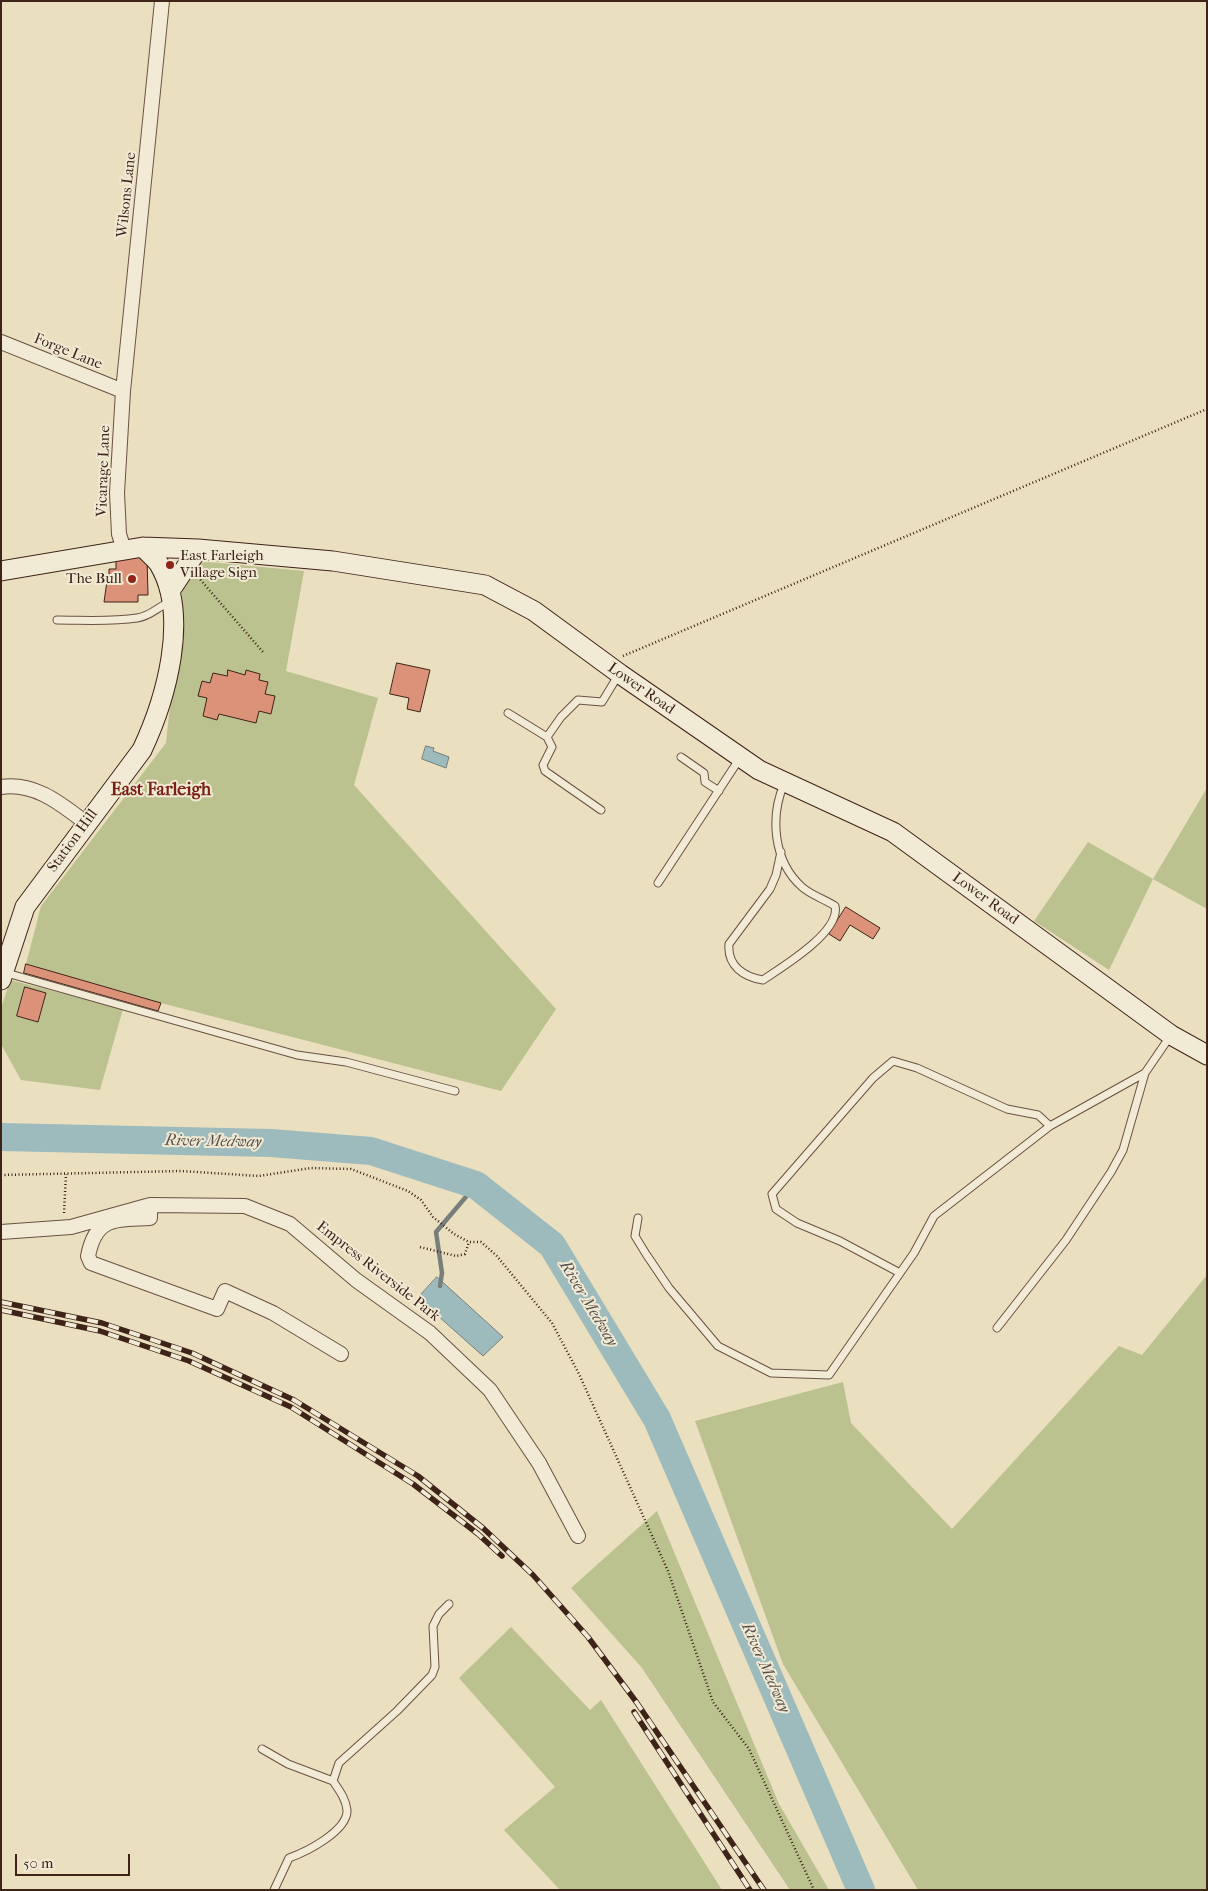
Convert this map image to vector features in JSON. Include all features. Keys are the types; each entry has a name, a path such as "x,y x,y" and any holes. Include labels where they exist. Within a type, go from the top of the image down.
{"main road":[{"name":"Lower Road","path":"1,571 143,547 198,549 333,561 485,585 534,611 612,669 740,758 784,783 893,832 1171,1035 1207,1055"},
{"name":"Station Hill","path":"2,976 25,907 142,750 164,695 172,644 171,596 158,562 143,547"},
{"path":"171,596 187,565 198,549"}],"street":[{"name":"Wilsons Lane","path":"123,391 162,1"},
{"name":"Forge Lane","path":"1,342 123,391"},
{"name":"Vicarage Lane","path":"123,391 117,493 119,534 124,550"},
{"path":"1,786 28,788 54,800 86,823"},
{"path":"150,1205 150,1218 104,1224 96,1231 88,1256 91,1263 217,1309 225,1291 273,1313 341,1354"},
{"name":"Empress Riverside Park","path":"1,1232 64,1227 150,1205 245,1206 290,1224 356,1280 430,1333 490,1390 539,1462 578,1536"}],"lane":[{"path":"58,620 136,618 151,615 171,596"},
{"path":"547,737 578,700 602,702 612,669"},
{"path":"508,713 547,737 552,747 542,765 545,770 601,810"},
{"path":"681,757 704,773 705,782 718,791"},
{"path":"658,883 740,758"},
{"path":"781,852 776,875 770,889 729,944 728,955 734,965 751,978 763,980 815,943 833,921 836,912 835,906 801,886 787,867 781,852 774,819 784,783"},
{"path":"2,976 297,1055 346,1062 455,1091"},
{"path":"997,1328 1066,1240 1111,1172 1123,1150 1145,1073 1171,1035"},
{"path":"900,1273 840,1241 797,1223 776,1209 772,1194 873,1078 893,1061 917,1068 1007,1109 1038,1115 1050,1126"},
{"path":"638,1218 635,1236 646,1254 669,1288 718,1346 770,1373 829,1375 900,1273 934,1216 1050,1126 1145,1073"},
{"path":"333,1781 339,1763 397,1711 432,1675 435,1667 433,1626 439,1614 449,1604"},
{"path":"262,1749 288,1764 333,1781 344,1798 347,1811 344,1821 337,1831 301,1854 289,1858 274,1890"}],"path":[{"path":"612,669 1207,409"},
{"path":"187,565 263,652"},
{"path":"1,1175 181,1171 259,1176 311,1168 341,1168 374,1176 408,1191 421,1200 433,1217 454,1234 469,1242 481,1242 496,1255 552,1324 579,1374 668,1571 714,1702 749,1749 814,1890"},
{"path":"64,1227 64,1183 66,1174"},
{"path":"420,1247 456,1256 465,1254 469,1242"}],"green space":[{"path":"209,562 304,571 286,671 378,698 354,785 556,1009 501,1091 161,1003 26,964 41,906 166,743 184,576 198,569 198,563"},
{"path":"1207,788 1207,909 1153,879"},
{"path":"1088,842 1153,879 1109,970 1034,921"},
{"path":"10,980 123,1009 100,1090 21,1080 1,1044 1,1009","holes":["25,987 46,993 38,1022 17,1016"]},
{"path":"1207,1275 1207,1890 918,1890 783,1664 695,1421 843,1382 851,1423 952,1529 1119,1346 1142,1355"},
{"path":"657,1511 779,1804 829,1890 790,1890 642,1668 571,1588"},
{"path":"511,1627 590,1710 601,1700 722,1890 560,1890 504,1830 555,1787 459,1678"}],"water":[{"path":"426,746 434,748 433,751 449,757 446,768 422,759"},
{"path":"437,1277 503,1337 483,1356 418,1298"}],"building":[{"name":"The Bull","path":"147,557 148,595 138,595 138,602 104,602 107,581 116,581 116,577 109,578 109,569 116,569 116,558"},
{"path":"195,566 201,574 194,579 188,571"},
{"path":"397,663 430,670 420,712 407,709 409,698 390,694"},
{"path":"228,670 245,675 246,670 260,674 259,680 268,682 265,694 275,696 271,714 259,711 256,723 219,714 217,720 203,716 207,698 198,696 202,681 210,683 213,673 227,676"},
{"path":"846,907 880,928 873,939 850,925 840,941 829,934"},
{"path":"26,964 161,1003 158,1011 24,973"},
{"path":"25,987 46,993 38,1022 17,1016"}],"waterway":[{"name":"River Medway","path":"1,1137 271,1143 371,1151 476,1185 552,1245 657,1419 861,1890"},
{"path":"440,1286 442,1273 436,1232 476,1185"}],"railway":[{"path":"1,1302 102,1323 192,1353 294,1400 418,1476 483,1528 533,1575 588,1637 637,1703 764,1890"},
{"path":"1,1310 100,1331 189,1361 291,1407 413,1484 478,1534 502,1556"},
{"path":"634,1712 750,1890"}],"place":[{"name":"East Farleigh Village Sign","path":"170,565"},
{"name":"The Bull","path":"132,579"}],"district":[{"name":"East Farleigh","path":"161,791"}]}
